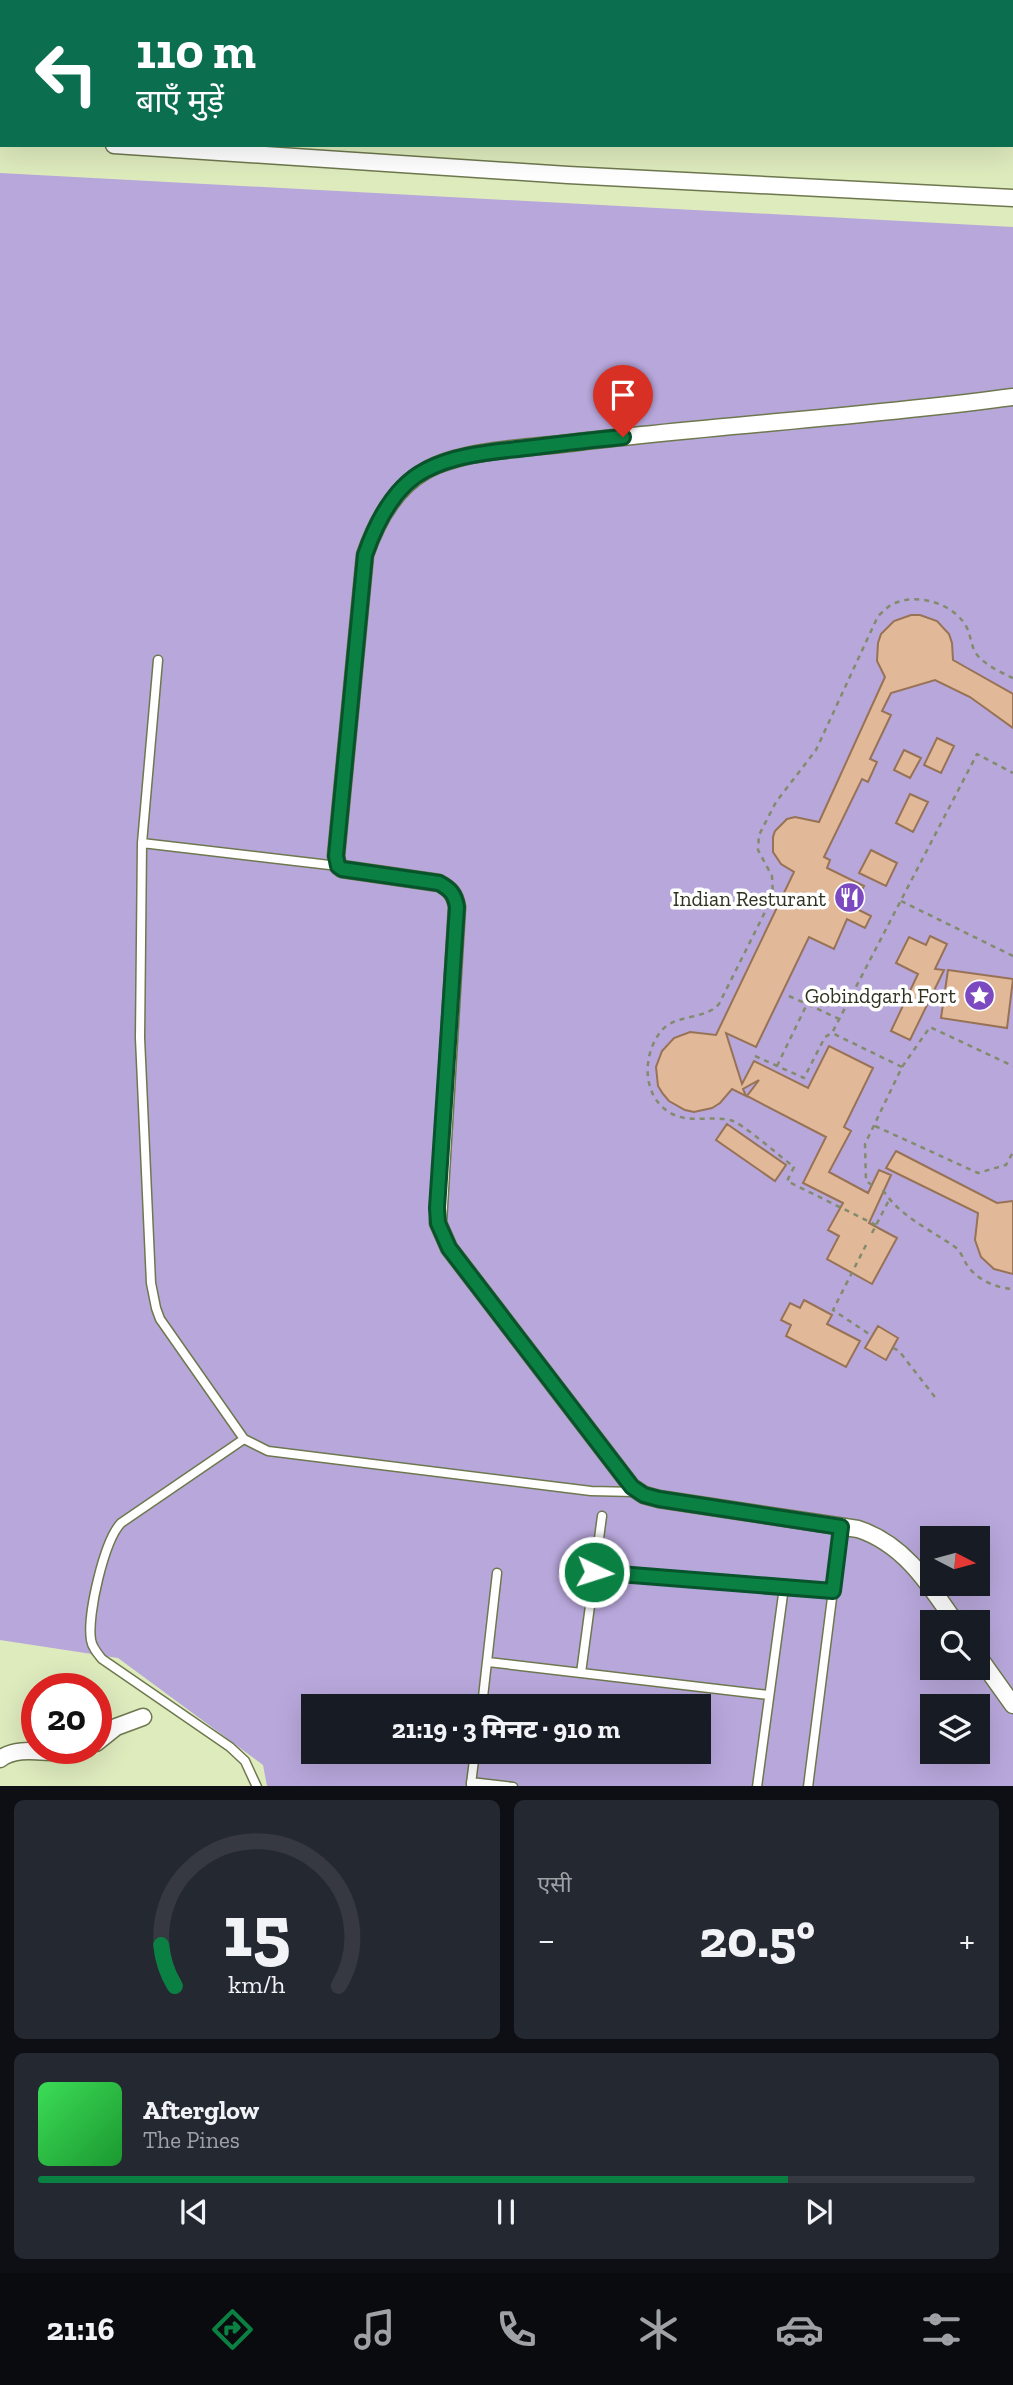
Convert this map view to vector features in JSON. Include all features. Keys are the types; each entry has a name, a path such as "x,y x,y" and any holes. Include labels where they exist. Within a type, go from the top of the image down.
{"street":[{"path":"144,147 568,175 1013,198"},
{"path":"947,1610 931,1588 895,1548 872,1534 659,1499 638,1492 632,1487 449,1248 441,1233 437,1208 456,897 439,883 348,871 338,866 336,856 365,555 373,531 384,512 397,495 425,470 445,462 491,453 1013,397"},
{"path":"990,1673 1013,1705"},
{"path":"112,1730 143,1717"},
{"path":"0,1759 21,1752"}],"lane":[{"path":"158,660 142,843 140,1038 153,1299 160,1319 244,1439 268,1451 591,1491 638,1492"},
{"path":"142,843 338,866"},
{"path":"244,1439 121,1523 114,1531 103,1558 90,1625 91,1640 102,1659 230,1747 245,1761 257,1786"},
{"path":"581,1673 602,1516"},
{"path":"808,1786 841,1527"},
{"path":"594,1572 833,1591"},
{"path":"484,1694 497,1573"},
{"path":"757,1786 784,1587"},
{"path":"488,1662 769,1695"},
{"path":"474,1764 471,1784 499,1786"}],"path":[{"path":"876,1225 787,1181 794,1167 731,1120 688,1118 665,1109 656,1101 650,1088 647,1069 651,1047 663,1028 679,1020 714,1010 719,1004 773,896 772,876 758,850 759,835 776,802 816,750 878,616 892,603 910,598 947,607 967,627 972,648 979,657 1013,678"},
{"path":"755,1056 804,1079 825,1037 832,1033 977,754 1013,773"},
{"path":"901,901 1013,956"},
{"path":"789,996 839,1019"},
{"path":"777,1066 807,1004"},
{"path":"872,1185 866,1181 866,1144 902,1067 930,1027 1013,1066"},
{"path":"832,1033 902,1067"},
{"path":"874,1125 978,1173 1006,1165 1013,1152"},
{"path":"883,1191 889,1200 937,1237 958,1248 969,1268 995,1287 1013,1289"},
{"path":"872,1233 889,1200"},
{"path":"866,1245 833,1310 872,1336"},
{"path":"893,1348 913,1368 938,1401"}],"shaded area":[{"name":"Gobindgarh Fort","path":"0,173 1013,227 1013,1786 267,1786 263,1765 118,1658 0,1640"}],"building":[{"path":"911,615 937,621 949,634 953,660 1013,694 1013,728 970,697 935,680 891,693 882,711 891,715 870,759 877,762 868,782 862,779 824,857 830,860 827,868 864,886 853,907 871,916 865,928 847,919 834,949 809,937 756,1047 726,1033 742,1084 754,1061 808,1088 829,1046 873,1068 844,1127 851,1131 829,1172 868,1193 879,1170 891,1175 869,1223 897,1238 872,1284 827,1259 839,1236 828,1230 843,1203 803,1183 826,1137 747,1096 759,1080 743,1089 746,1096 732,1089 712,1108 694,1112 685,1110 669,1101 663,1094 658,1086 656,1067 662,1051 674,1038 690,1032 716,1035 794,872 781,864 773,852 775,831 787,819 795,817 819,822 885,677 877,661 881,634 894,621"},
{"path":"937,738 954,746 941,773 924,765"},
{"path":"904,750 921,758 910,778 894,770"},
{"path":"910,794 928,802 913,832 896,823"},
{"path":"871,850 897,863 886,886 859,873"},
{"path":"930,936 947,944 935,969 944,970 910,1040 891,1031 918,974 896,963 909,937 926,945"},
{"path":"948,970 1013,979 1007,1028 941,1018"},
{"path":"727,1124 786,1165 775,1181 716,1140"},
{"path":"896,1151 997,1203 1013,1201 1013,1274 994,1269 981,1257 975,1240 978,1213 886,1168"},
{"path":"804,1300 832,1315 827,1324 860,1341 846,1367 786,1336 791,1325 781,1320 790,1303 800,1308"},
{"path":"878,1326 898,1338 886,1360 865,1348"}],"place":[{"name":"Indian Resturant","path":"849,898"},
{"name":"Gobindgarh Fort","path":"979,995"}],"route":[{"path":"594,1572 833,1591 841,1527 659,1499 638,1492 449,1248 438,1223 437,1208 456,897 439,883 342,869 338,866 336,856 365,555 373,531 384,512 412,480 425,470 445,462 478,454 623,437"}]}
